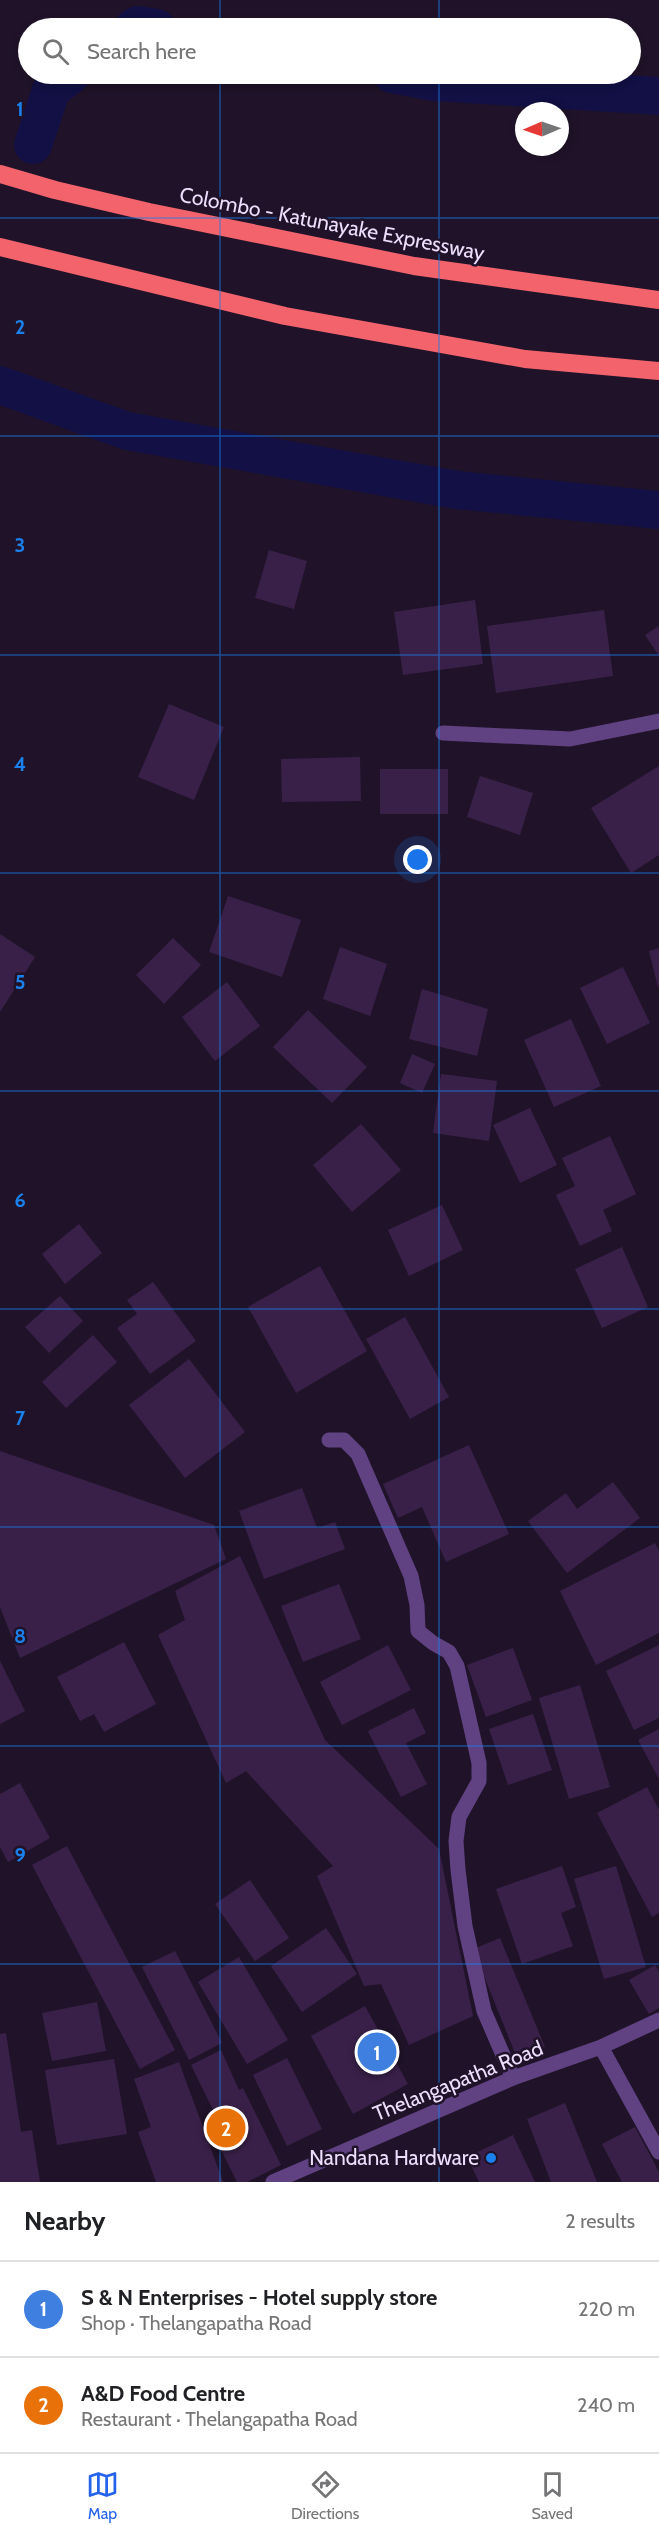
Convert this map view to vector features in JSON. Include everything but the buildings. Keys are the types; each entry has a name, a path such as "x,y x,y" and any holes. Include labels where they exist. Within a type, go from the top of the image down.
{"highway":[{"name":"Colombo - Katunayake Expressway","path":"0,174 55,190 149,212 414,266 659,300"},
{"path":"0,247 285,316 525,359 659,371"}],"street":[{"path":"443,733 570,739 659,721"},
{"path":"329,1440 344,1440 358,1454 411,1576 417,1605 418,1631 448,1652 457,1666 479,1762 479,1781 459,1817 456,1841 462,1904 484,2011 513,2078"},
{"name":"Thelangapatha Road","path":"273,2182 513,2078 601,2047 659,2020"},
{"path":"601,2047 659,2152"}],"waterway":[{"path":"33,145 51,90 59,84"},
{"path":"466,84 659,96"},
{"path":"0,385 127,431 457,490 659,510"}],"place":[{"name":"S & N Enterprises - Hotel supply store","path":"377,2052"},
{"name":"A&D Food Centre","path":"226,2128"},
{"name":"Nandana Hardware","path":"491,2158"}]}
